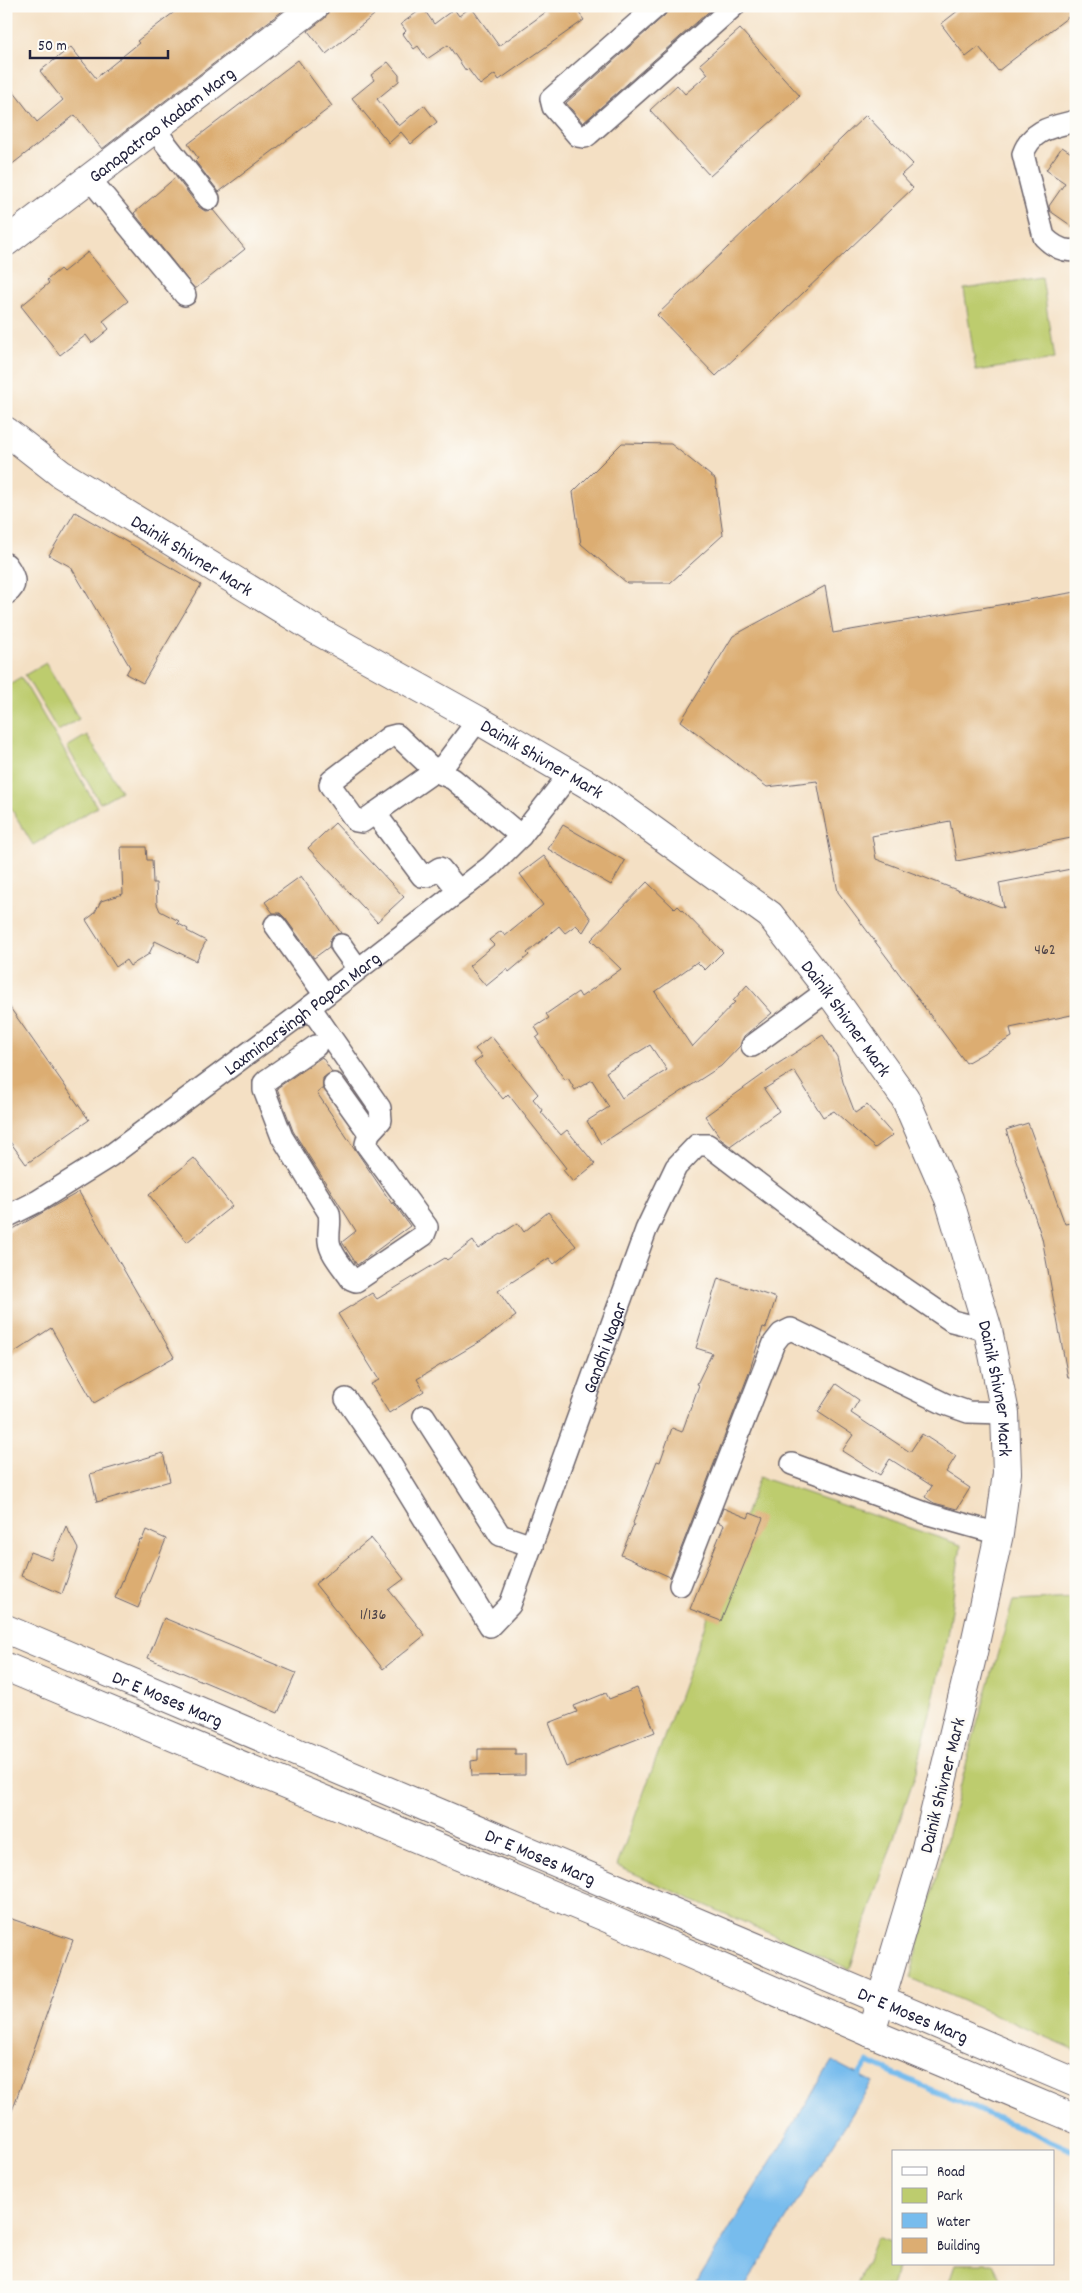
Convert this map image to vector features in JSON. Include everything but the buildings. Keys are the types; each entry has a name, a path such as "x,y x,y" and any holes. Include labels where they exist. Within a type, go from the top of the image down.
{"main road":[{"name":"Ganapatrao Kadam Marg","path":"6,242 315,6"},
{"name":"Dainik Shivner Mark","path":"6,431 61,474 152,531 316,630 478,720 616,802 770,915 828,990 905,1098 949,1200 988,1330 1004,1413 1007,1474 999,1534 972,1658 925,1852 871,2033"},
{"name":"Dr E Moses Marg","path":"6,1629 1076,2084"},
{"name":"Dr E Moses Marg","path":"6,1667 606,1917 871,2033 1076,2119"},
{"path":"172,1737 188,1706"},
{"path":"606,1917 619,1889"}],"street":[{"path":"656,6 551,99 553,107 578,136 585,137 589,134 734,6"},
{"path":"1076,121 1044,128 1027,144 1023,154 1044,237 1054,247 1070,251 1076,250"},
{"path":"155,130 209,199"},
{"path":"90,179 185,295"},
{"path":"6,564 15,576 14,585 6,594"},
{"path":"478,720 445,764 435,771 375,813 362,822 356,821 330,785 331,781 389,737 397,735 435,771 453,779 521,836"},
{"name":"Laxminarsingh Papan Marg","path":"6,1217 38,1201 110,1156 253,1051 491,866 521,836 569,774"},
{"path":"375,813 422,876 427,876 440,868 459,890"},
{"path":"275,925 309,1008 380,1108 381,1120 368,1133 366,1144 425,1223 427,1230 409,1245 353,1281 329,1244 331,1224 329,1213 282,1137 264,1090 264,1083 267,1080 312,1042 309,1008"},
{"path":"341,946 358,969"},
{"path":"752,1046 828,990"},
{"path":"253,1051 266,1068"},
{"path":"334,1084 368,1133"},
{"name":"Gandhi Nagar","path":"346,1399 388,1460 490,1626 510,1605 646,1230 676,1167 697,1145 708,1145 818,1230 952,1321 988,1330"},
{"path":"680,1585 774,1343 781,1334 791,1329 944,1404 968,1412 1004,1413"},
{"path":"424,1416 500,1535 532,1546"},
{"path":"792,1464 928,1514 999,1534"},
{"path":"977,2077 991,2048"}],"green space":[{"path":"1042,277 1054,359 976,371 964,289"},
{"path":"46,663 79,719 58,731 25,675"},
{"path":"21,677 97,807 33,845 6,800 6,686"},
{"path":"87,735 121,791 100,803 67,747"},
{"path":"759,1477 961,1545 946,1642 917,1769 850,1969 617,1866"},
{"path":"1076,1598 1076,2050 910,1978 973,1738 1013,1601"},
{"path":"877,2237 892,2243 892,2266 898,2266 891,2287 856,2287"},
{"path":"954,2266 993,2266 1004,2287 947,2287"}],"water":[{"path":"832,2061 872,2082 744,2287 694,2287"}],"waterway":[{"path":"856,2080 868,2062 1076,2152"}]}
